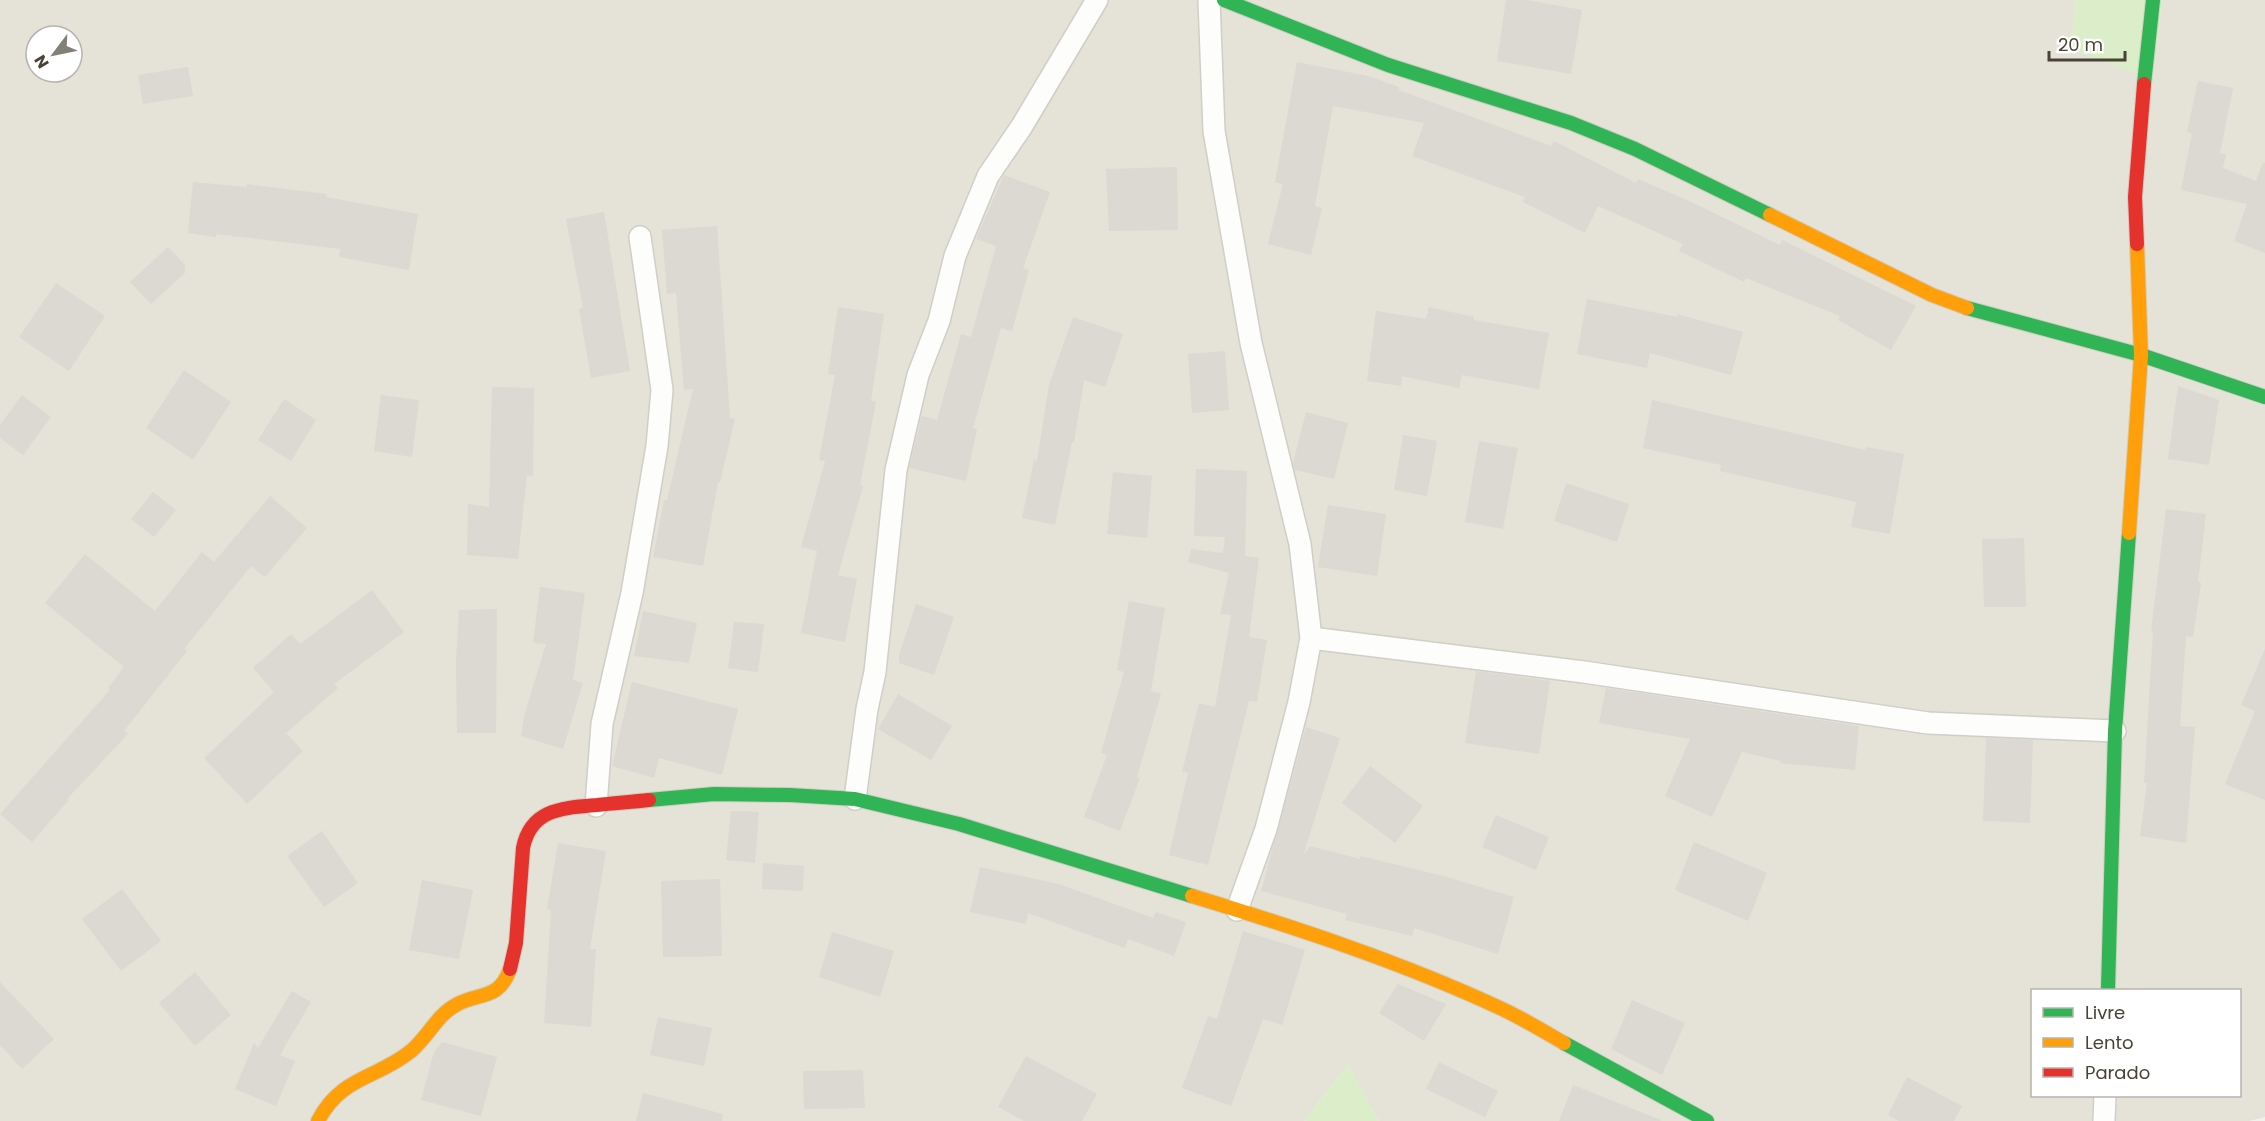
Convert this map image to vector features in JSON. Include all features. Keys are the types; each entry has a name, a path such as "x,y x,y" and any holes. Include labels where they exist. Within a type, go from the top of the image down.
{"street":[{"path":"855,799 867,709 875,672 896,470 918,375 939,321 955,256 988,177 1022,126 1097,0"},
{"path":"1209,0 1214,130 1251,343 1300,544 1311,638 1299,702 1266,829 1237,910"},
{"path":"1224,0 1389,65 1571,123 1635,149 1932,296 1973,310 2141,355 2265,397"},
{"path":"2108,989 2115,731 2141,355 2135,197 2153,0"},
{"path":"596,806 602,724 632,593 657,446 662,390 640,237"},
{"path":"1311,638 1584,672 1928,723 2115,731"},
{"path":"318,1121 322,1110 341,1090 361,1077 407,1054 449,1009 481,997 501,986 510,971 516,948 519,874 524,844 530,828 543,816 563,808 714,794 855,799 959,824 1348,946 1502,1009 1707,1121"},
{"path":"2104,1121 2105,1097"}],"shaded area":[{"path":"0,0 2076,0 2070,49 2163,0 2265,0 2265,1117 2249,1121 1379,1121 1348,1065 1304,1121 0,1121"}],"green space":[{"path":"2076,0 2163,0 2153,80 2070,49"},
{"path":"1348,1065 1379,1121 1304,1121"}],"building":[{"path":"1506,0 1527,0 1582,10 1571,74 1497,61"},
{"path":"1297,62 1368,76 1399,87 1399,90 1551,146 1554,141 1636,183 1638,179 1687,200 1780,245 1782,240 1916,306 1891,350 1838,320 1840,316 1746,278 1744,282 1679,251 1683,244 1598,206 1585,233 1523,202 1525,197 1412,156 1424,123 1333,106 1315,206 1322,208 1311,255 1268,244 1283,184 1275,182"},
{"path":"188,67 193,96 143,104 138,75"},
{"path":"2198,81 2233,88 2220,153 2226,154 2223,168 2256,181 2263,162 2265,163 2265,253 2234,241 2247,204 2181,190 2192,133 2187,132"},
{"path":"1177,167 1178,230 1109,231 1106,169"},
{"path":"1004,175 1050,192 1023,268 1029,270 1012,331 1001,328 973,428 977,429 966,481 909,468 922,416 937,420 961,334 971,337 996,246 976,239"},
{"path":"193,182 246,187 247,184 327,194 326,197 418,214 409,270 339,257 340,249 216,234 216,237 188,233"},
{"path":"604,212 630,371 591,378 579,309 583,308 566,219"},
{"path":"717,226 730,418 735,419 720,482 718,482 703,566 653,557 664,500 667,500 693,389 684,390 676,293 667,294 662,230"},
{"path":"168,247 185,265 185,273 151,304 130,282"},
{"path":"56,283 105,316 69,371 19,337"},
{"path":"1587,299 1677,317 1677,314 1743,332 1731,375 1650,353 1647,368 1577,354"},
{"path":"838,307 884,314 871,401 876,402 860,485 863,486 838,575 857,579 845,642 801,633 817,551 801,547 825,461 819,460 835,375 828,374"},
{"path":"1429,307 1474,317 1474,320 1549,333 1539,389 1462,375 1459,388 1402,376 1401,386 1367,381 1376,311 1426,319"},
{"path":"1073,317 1123,334 1105,387 1084,380 1074,442 1072,442 1055,525 1022,518 1034,460 1037,461 1049,385"},
{"path":"1225,351 1229,410 1192,413 1188,354"},
{"path":"184,370 231,402 193,460 146,428"},
{"path":"2178,386 2219,400 2209,465 2168,459"},
{"path":"492,387 534,388 533,476 527,475 518,559 467,555 468,504 489,507"},
{"path":"22,395 51,417 23,455 0,438 0,425"},
{"path":"381,395 419,400 412,457 374,451"},
{"path":"284,399 316,420 291,461 258,440"},
{"path":"1652,400 1865,450 1866,447 1904,454 1890,534 1851,527 1856,502 1720,471 1721,465 1643,448"},
{"path":"1306,412 1348,423 1334,479 1295,470 1293,463"},
{"path":"1403,435 1437,441 1427,496 1394,490"},
{"path":"1479,441 1518,448 1503,529 1465,522"},
{"path":"1196,469 1247,471 1245,556 1259,558 1249,637 1267,640 1257,702 1249,701 1208,865 1169,855 1188,773 1182,772 1199,703 1215,707 1231,615 1220,614 1229,573 1188,562 1191,549 1223,553 1225,537 1194,536"},
{"path":"1113,472 1152,476 1147,538 1107,534"},
{"path":"1566,483 1629,504 1617,542 1554,521"},
{"path":"153,492 176,510 154,537 131,519"},
{"path":"270,496 307,528 265,577 251,566 184,649 187,651 124,731 128,734 67,799 69,800 32,842 0,814 110,690 108,688 124,667 45,603 85,554 155,611 202,552 214,562"},
{"path":"1328,505 1386,514 1377,576 1318,567"},
{"path":"2166,509 2206,514 2198,582 2201,583 2193,637 2186,636 2180,726 2195,727 2186,843 2140,836 2147,783 2144,783 2153,631 2151,631"},
{"path":"2024,538 2026,607 1984,607 1982,539"},
{"path":"540,587 585,593 573,680 583,683 563,749 521,736 524,716 546,644 533,643"},
{"path":"372,590 404,632 334,684 338,688 286,733 303,751 247,804 204,758 274,692 253,668 291,634 300,644"},
{"path":"1129,601 1165,608 1151,691 1161,694 1137,777 1140,778 1120,831 1084,817 1107,755 1101,753 1124,672 1117,670"},
{"path":"916,604 954,617 934,675 899,663 899,655"},
{"path":"497,609 496,733 457,733 456,662 459,610"},
{"path":"643,611 697,623 689,663 634,656"},
{"path":"734,622 764,624 758,672 728,668"},
{"path":"2265,649 2265,800 2225,784 2255,711 2241,705"},
{"path":"1476,671 1550,681 1539,754 1465,743"},
{"path":"632,682 738,709 722,775 659,758 654,778 612,766"},
{"path":"1606,688 1859,726 1855,770 1780,763 1781,761 1742,752 1712,817 1665,796 1690,739 1599,723"},
{"path":"898,694 952,726 931,760 878,729"},
{"path":"1306,727 1340,738 1303,856 1310,846 1447,877 1514,897 1498,954 1414,928 1412,936 1345,920 1347,914 1261,891"},
{"path":"1986,738 2033,740 2030,823 1983,821"},
{"path":"1370,766 1423,806 1395,843 1342,803"},
{"path":"731,811 759,812 755,863 726,860"},
{"path":"1496,815 1549,837 1536,870 1482,847"},
{"path":"322,831 358,883 324,907 287,856"},
{"path":"1694,842 1767,873 1748,921 1675,890"},
{"path":"558,843 606,851 590,949 596,949 591,1027 544,1023 551,910 547,909"},
{"path":"763,863 804,866 803,891 762,889"},
{"path":"980,867 1059,884 1153,918 1156,912 1186,922 1174,956 1128,939 1125,948 1028,913 1026,924 970,912"},
{"path":"720,879 722,956 663,957 661,881"},
{"path":"422,880 473,890 459,959 409,950"},
{"path":"122,889 161,941 121,971 82,919"},
{"path":"1243,931 1305,950 1282,1025 1263,1019 1231,1106 1182,1088 1208,1016 1217,1019"},
{"path":"832,932 894,951 880,997 819,977"},
{"path":"195,972 231,1015 195,1046 159,1003"},
{"path":"0,982 54,1039 22,1069 0,1045"},
{"path":"1398,984 1446,1004 1424,1041 1379,1013"},
{"path":"292,991 311,1002 280,1055 295,1061 276,1106 235,1089 254,1043 258,1048"},
{"path":"1632,1000 1685,1023 1662,1075 1611,1049"},
{"path":"658,1017 712,1028 704,1066 650,1055"},
{"path":"442,1042 497,1057 481,1116 421,1100 434,1052"},
{"path":"1026,1056 1097,1094 1082,1121 1024,1121 998,1107"},
{"path":"1439,1062 1498,1091 1485,1117 1426,1089"},
{"path":"863,1070 865,1108 804,1109 803,1071"},
{"path":"1907,1077 1962,1106 1954,1121 1899,1121 1888,1115"},
{"path":"1573,1085 1661,1120 1559,1121"},
{"path":"643,1093 723,1114 722,1121 636,1121"}],"traffic: fast":[{"path":"1224,0 1388,65 1571,123 1635,149 1770,215"},
{"path":"2144,84 2153,0"},
{"path":"1967,308 2141,355 2265,397"},
{"path":"2108,989 2115,731 2129,533"},
{"path":"649,800 714,794 855,799 959,824 1192,896"},
{"path":"1564,1043 1707,1121"}],"traffic: slow":[{"path":"1770,215 1932,295 1967,308"},
{"path":"2129,533 2141,355 2137,244"},
{"path":"1192,896 1309,933 1463,991 1508,1012 1564,1043"},
{"path":"318,1121 337,1095 411,1051 449,1009 464,1001 494,991 500,986 510,969"}],"traffic: jam":[{"path":"2137,244 2135,197 2144,84"},
{"path":"510,969 516,943 523,848 533,825 541,818 561,809 649,800"}]}
